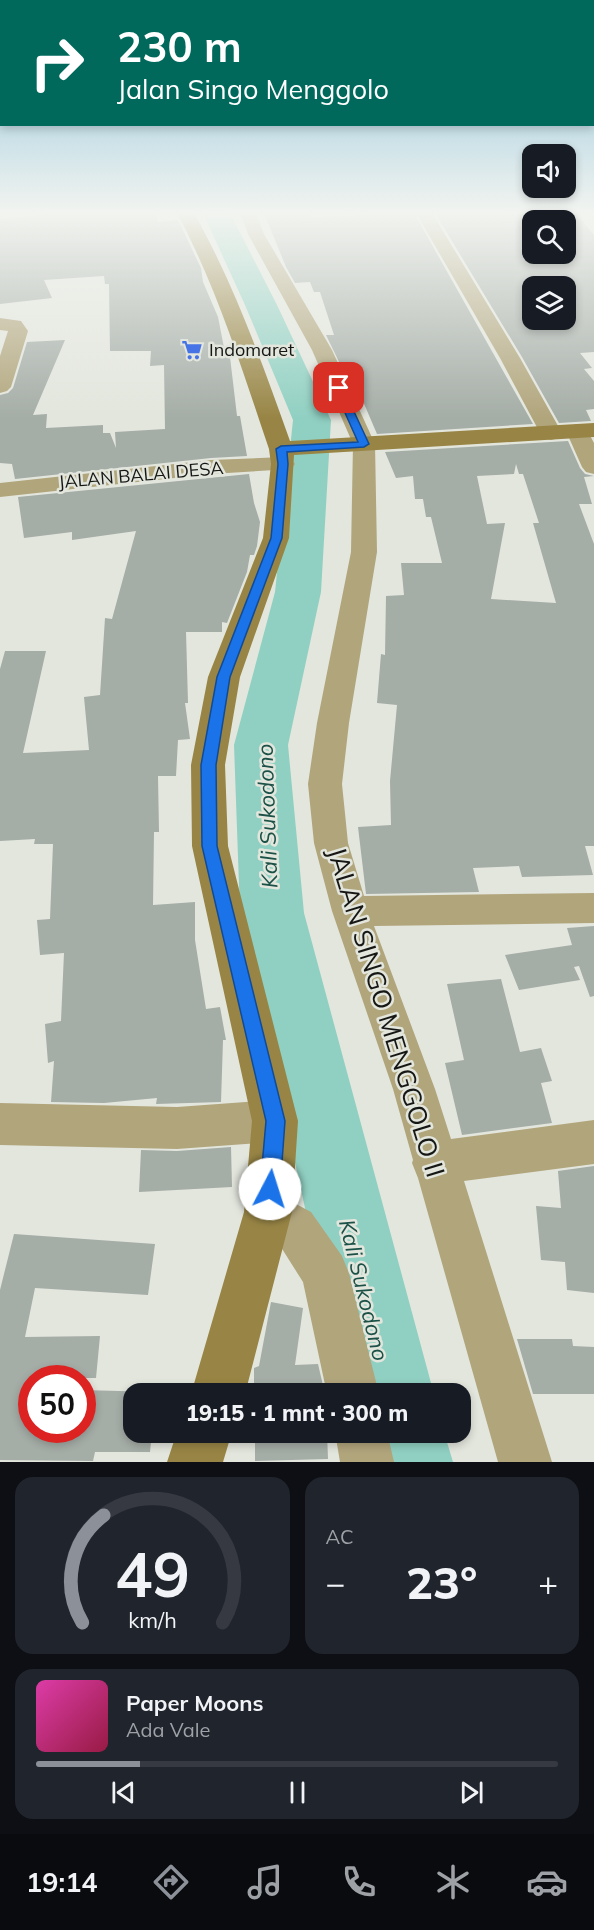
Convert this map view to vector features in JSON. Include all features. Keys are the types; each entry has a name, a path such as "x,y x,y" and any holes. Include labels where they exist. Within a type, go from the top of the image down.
{"main road":[{"path":"218,281 245,344 285,454 276,538 224,677 208,765 210,846 275,1121 268,1212 221,1383"},
{"path":"285,454 357,445 586,430"},
{"path":"195,1462 201,1443"}],"street":[{"path":"283,281 322,350 357,445"},
{"path":"464,281 551,432"},
{"path":"0,324 14,326 18,331 0,387"},
{"path":"586,430 594,467"},
{"name":"JALAN SINGO MENGGOLO II","path":"357,445 364,552 333,723 325,784 331,843 350,910 414,1089 434,1163 525,1462"},
{"name":"JALAN BALAI DESA","path":"0,490 211,467 285,454"},
{"path":"350,910 594,909"},
{"path":"0,1124 177,1128 275,1121"},
{"path":"434,1163 594,1142"},
{"path":"268,1212 294,1228 325,1273 350,1383"},
{"path":"364,1443 367,1462"}],"building":[{"path":"0,281 45,281 52,298 0,304"},
{"path":"105,281 203,281 218,317 226,358 230,357 237,416 240,416 247,456 15,479 12,464 0,463 0,395 8,393 13,388 27,342 65,340 33,415 47,414 46,428 103,425 103,433 110,433 116,448 115,432 165,429 164,365 150,366 151,351 110,351 109,284 105,284"},
{"path":"294,281 452,281 533,424 377,434 353,378 350,378 342,368 326,335 334,335 320,292 314,292 310,282"},
{"path":"476,281 522,281 522,330 576,330 576,281 594,281 594,352 580,353 592,368 584,369 594,381 594,409 586,410 591,421 559,423"},
{"path":"568,441 580,468 585,474 594,476 584,477 592,504 579,504 594,544 594,846 585,846 593,875 522,877 519,866 473,868 479,892 366,894 358,827 391,825 390,781 397,705 377,703 381,654 385,655 386,596 404,595 401,563 442,563 431,517 426,517 423,499 415,499 413,476 396,478 385,452","holes":["516,464 519,474 523,474 539,523 533,523 556,603 491,599 505,523 487,524 477,476 514,474"]},
{"path":"249,474 260,522 257,546 254,555 250,555 247,572 227,623 222,622 222,632 186,632 188,703 185,703 190,739 178,740 176,776 158,776 159,832 154,832 153,905 195,902 195,940 206,1009 220,1007 226,1040 223,1040 221,1102 156,1104 157,1098 104,1103 51,1102 54,1061 48,1063 45,1024 61,1021 64,953 40,955 37,920 50,919 53,844 34,844 35,839 0,841 0,669 5,651 46,651 23,753 89,750 84,697 100,695 105,618 112,619 136,531 72,540 72,532 24,538 18,497"},
{"path":"594,926 594,996 590,997 579,966 574,967 580,980 519,990 505,955 572,945 567,928"},
{"path":"501,979 520,1052 541,1048 552,1081 541,1083 552,1123 462,1135 445,1063 464,1060 447,984"},
{"path":"231,1147 232,1187 139,1192 141,1150 177,1151"},
{"path":"594,1166 594,1293 567,1290 565,1262 541,1260 536,1206 561,1208 558,1171"},
{"path":"14,1234 155,1244 148,1295 35,1288 25,1337 100,1336 96,1378 96,1365 18,1365 18,1443 96,1443 96,1390 123,1391 123,1443 151,1443 150,1452 95,1452 93,1461 0,1460 0,1290"},
{"path":"271,1302 303,1308 295,1365 318,1364 322,1383 254,1383 254,1368 259,1366"},
{"path":"517,1339 572,1339 573,1346 594,1347 594,1394 533,1394"},
{"path":"255,1443 327,1443 328,1459 255,1461"}],"waterway":[{"name":"Kali Sukodono","path":"249,281 312,420 298,592 261,745 272,913 387,1383"},
{"name":"Kali Sukodono","path":"402,1443 407,1462"}],"place":[{"name":"Indomaret","path":"192,350"}],"route":[{"path":"270,1189 275,1121 210,846 208,765 224,677 276,538 283,464 281,449 364,444 339,388"}]}
